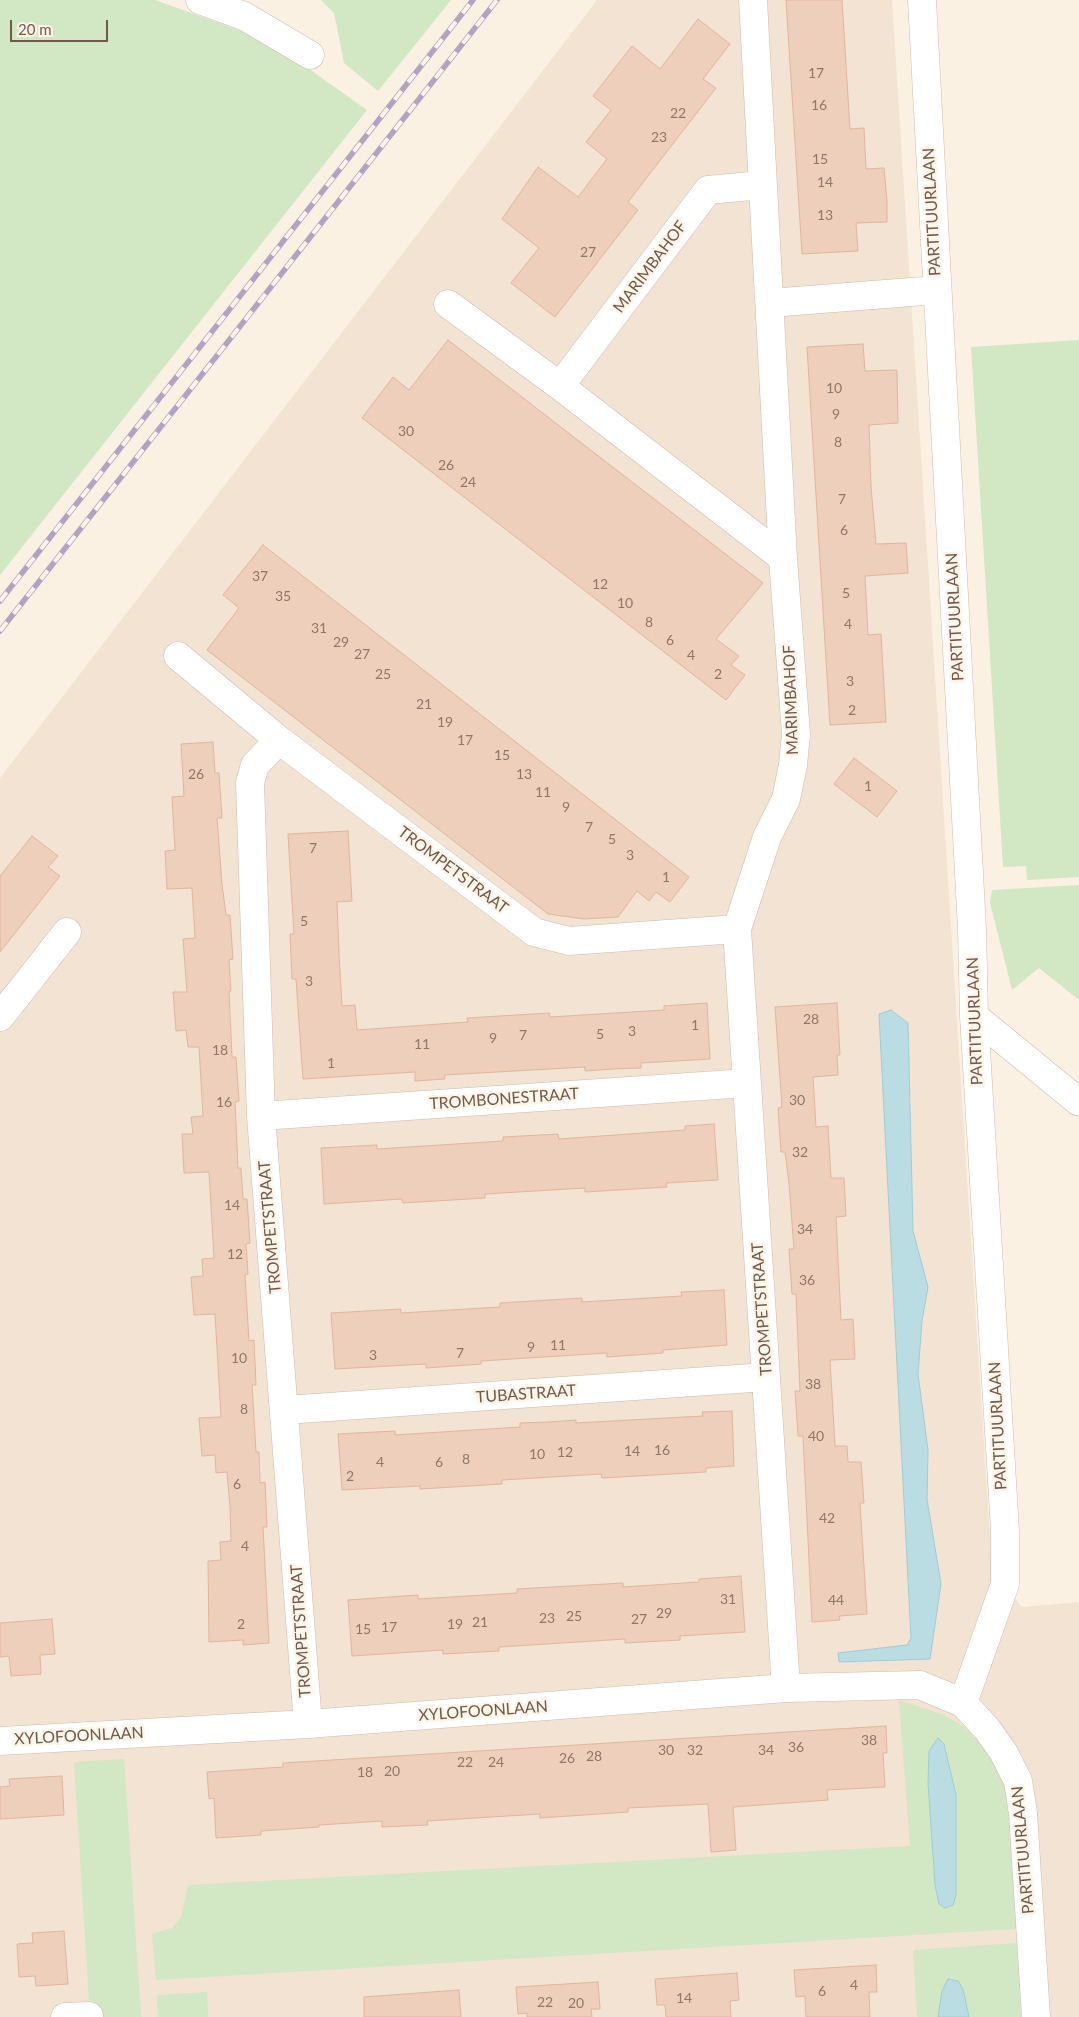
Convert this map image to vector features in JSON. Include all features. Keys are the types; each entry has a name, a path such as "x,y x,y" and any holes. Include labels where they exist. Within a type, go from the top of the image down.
{"street":[{"path":"200,0 244,16 310,55"},
{"name":"MARIMBAHOF","path":"754,0 762,185 783,558 796,734 793,765 786,799 767,836"},
{"name":"PARTITUURLAAN","path":"922,0 972,929 974,1016 1005,1531 1005,1584 963,1703 987,1729 1004,1753 1018,1781 1023,1813 1036,2017"},
{"name":"MARIMBAHOF","path":"560,386 708,190 762,185"},
{"path":"770,303 937,290"},
{"path":"448,304 560,386 783,558"},
{"name":"TROMPETSTRAAT","path":"178,656 280,740 534,932 569,941 737,929"},
{"name":"TROMPETSTRAAT","path":"280,740 255,765 250,783 261,1116 308,1724"},
{"name":"TROMPETSTRAAT","path":"767,836 737,929 786,1688"},
{"path":"0,1017 67,932"},
{"path":"974,1016 1079,1102"},
{"name":"TROMBONESTRAAT","path":"261,1116 747,1082"},
{"name":"TUBASTRAAT","path":"285,1410 766,1378"},
{"name":"XYLOFOONLAAN","path":"0,1741 308,1724 786,1688 920,1685 963,1703"}],"shaded area":[{"path":"597,0 892,0 992,1570 1022,1607 1079,1602 1079,2017 0,2017 0,778"}],"green space":[{"path":"0,0 155,0 247,33 312,71 367,110 0,575"},
{"path":"321,0 451,0 378,91 344,63 334,13"},
{"path":"1079,340 1079,877 1027,880 1026,866 1003,867 971,347"},
{"path":"1079,885 1079,1000 1039,968 1012,990 990,903 992,890"},
{"path":"899,1700 944,1715 964,1727 983,1746 1003,1778 1010,1811 1016,1929 156,1980 152,1934 172,1928 181,1917 188,1885 910,1846","holes":["938,1738 945,1744 956,1795 956,1895 945,1908 939,1904 935,1885 928,1783 929,1751"]},
{"path":"124,1759 141,2017 90,2017 74,1762"},
{"path":"1017,1943 1021,2017 969,2017 942,1991 938,2017 917,2017 913,1950"},
{"path":"207,1992 208,2017 158,2017 157,1995"}],"water":[{"path":"891,1010 908,1023 913,1231 928,1287 922,1321 918,1374 928,1450 927,1499 941,1584 930,1659 839,1662 838,1653 907,1645 911,1638 879,1014"},
{"path":"938,1738 944,1744 956,1795 956,1895 953,1905 945,1908 939,1904 935,1885 928,1783 929,1751"},
{"path":"948,1979 958,1981 963,1989 969,2017 938,2017 942,1991"}],"building":[{"path":"786,0 842,0 850,129 864,128 866,169 884,168 887,201 887,222 856,223 858,251 802,254"},
{"path":"698,19 730,44 703,79 716,88 628,202 638,210 555,317 511,283 539,248 502,219 538,167 578,197 607,159 586,142 611,110 593,96 632,46 660,69"},
{"path":"448,340 763,583 716,639 739,656 731,665 745,675 726,700 362,418 393,377 409,390"},
{"path":"863,344 865,371 897,370 898,423 869,425 871,487 876,544 906,543 908,573 865,576 868,635 881,634 886,722 830,725 807,347"},
{"path":"263,545 689,877 670,902 656,892 649,901 637,891 618,917 584,919 548,914 207,650 239,608 223,595"},
{"path":"213,742 215,773 219,773 222,818 217,818 222,884 226,915 230,915 233,959 229,960 232,1057 236,1057 239,1101 235,1102 238,1168 241,1168 243,1199 247,1199 250,1243 246,1244 248,1274 245,1275 249,1341 254,1340 256,1385 252,1385 256,1452 259,1452 260,1483 265,1482 267,1527 263,1527 269,1643 243,1645 243,1640 209,1642 208,1561 221,1560 220,1542 231,1541 230,1507 227,1472 216,1473 215,1455 202,1456 199,1418 221,1417 215,1314 194,1315 191,1277 203,1276 202,1259 214,1258 209,1172 184,1173 182,1134 193,1134 191,1117 203,1116 199,1047 188,1047 186,1030 176,1031 173,992 187,992 183,939 195,938 192,888 167,889 165,851 175,850 172,797 184,796 181,744"},
{"path":"854,758 897,791 877,817 834,784"},
{"path":"348,831 352,901 337,902 339,954 342,1006 355,1005 357,1030 468,1022 467,1018 549,1013 550,1017 664,1010 664,1006 707,1003 710,1059 641,1063 641,1068 585,1071 585,1067 444,1075 445,1079 415,1081 415,1072 303,1079 296,979 292,979 290,934 294,934 288,834"},
{"path":"32,836 58,856 48,867 60,876 0,952 0,876"},
{"path":"837,1003 840,1055 837,1055 838,1075 813,1077 816,1127 828,1126 831,1178 844,1178 846,1216 836,1217 841,1320 853,1319 855,1359 830,1360 835,1446 847,1446 848,1462 861,1462 864,1503 860,1503 867,1614 839,1616 840,1620 812,1622 803,1436 798,1436 795,1391 800,1391 796,1294 792,1294 789,1249 794,1249 785,1152 781,1152 778,1108 782,1107 775,1007"},
{"path":"714,1124 718,1180 666,1183 667,1187 585,1192 585,1188 485,1194 485,1198 403,1203 402,1199 324,1204 321,1148 377,1145 377,1149 503,1141 503,1137 558,1134 559,1139 685,1130 685,1126"},
{"path":"724,1290 727,1345 663,1350 663,1353 607,1357 607,1353 481,1361 481,1364 426,1368 426,1364 335,1369 331,1313 401,1309 401,1313 500,1307 500,1303 582,1298 582,1302 682,1296 681,1292"},
{"path":"732,1411 734,1466 706,1468 706,1472 602,1478 601,1474 502,1480 502,1484 420,1489 420,1486 342,1490 338,1434 395,1431 395,1435 520,1427 520,1423 576,1420 576,1423 703,1416 702,1412"},
{"path":"741,1576 745,1632 680,1636 680,1640 625,1643 625,1639 499,1647 499,1651 443,1654 443,1650 352,1656 348,1600 418,1595 418,1599 517,1593 517,1589 623,1583 623,1587 699,1582 699,1579"},
{"path":"52,1619 55,1654 40,1655 41,1674 11,1676 9,1656 0,1657 0,1623"},
{"path":"886,1726 887,1753 883,1753 885,1787 827,1790 828,1800 733,1807 736,1850 711,1852 708,1804 628,1808 628,1812 540,1818 540,1814 427,1821 428,1825 382,1827 382,1821 319,1825 319,1827 261,1831 261,1835 216,1838 214,1798 209,1799 207,1772 283,1767 283,1763"},
{"path":"62,1776 64,1815 0,1819 0,1787 10,1786 9,1779"},
{"path":"64,1931 68,1984 36,1986 35,1976 19,1977 17,1944 33,1943 32,1933"},
{"path":"876,1965 877,1992 869,1992 870,2017 806,2017 805,1996 796,1997 794,1970"},
{"path":"737,1973 739,2000 730,2001 731,2017 666,2017 665,2005 657,2005 655,1979"},
{"path":"598,1982 600,2009 591,2009 592,2017 527,2017 527,2013 518,2014 516,1987"},
{"path":"459,1990 461,2017 364,2017 364,1997"}],"railway":[{"path":"0,601 473,0"},
{"path":"0,631 497,0"}]}
